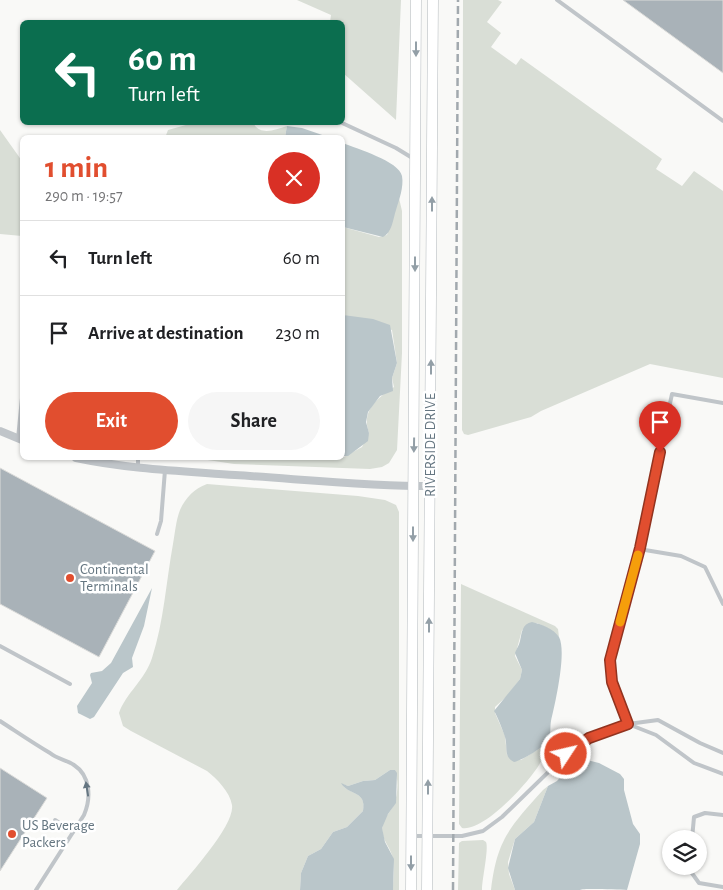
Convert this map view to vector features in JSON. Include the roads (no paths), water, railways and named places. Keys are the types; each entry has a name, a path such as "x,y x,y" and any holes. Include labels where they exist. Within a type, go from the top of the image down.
{"main road":[{"name":"RIVERSIDE DRIVE","path":"411,890 416,0"},
{"name":"RIVERSIDE DRIVE","path":"428,890 433,0"}],"street":[{"path":"0,431 20,439"},
{"path":"90,460 138,467 430,486"}],"lane":[{"path":"557,0 723,121"},
{"path":"345,124 396,148 416,161"},
{"path":"723,403 672,394 640,548 610,660 612,682 628,724 656,735 694,763 723,774"},
{"path":"138,460 138,467"},
{"path":"157,534 161,521 165,469"},
{"path":"640,548 681,556 705,567 723,604"},
{"path":"0,646 70,684"},
{"path":"412,836 470,835 488,828 572,749 589,738 628,724 658,720 723,753"},
{"path":"0,721 58,759 77,768 88,787 89,801 86,810 36,890"},
{"path":"693,830 694,817 705,812 723,815"},
{"path":"55,820 73,832"},
{"path":"693,875 699,883 723,887"}],"railway":[{"path":"453,890 458,0"}],"place":[{"name":"Continental Terminals","path":"70,578"},
{"name":"US Beverage Packers","path":"12,834"}]}
